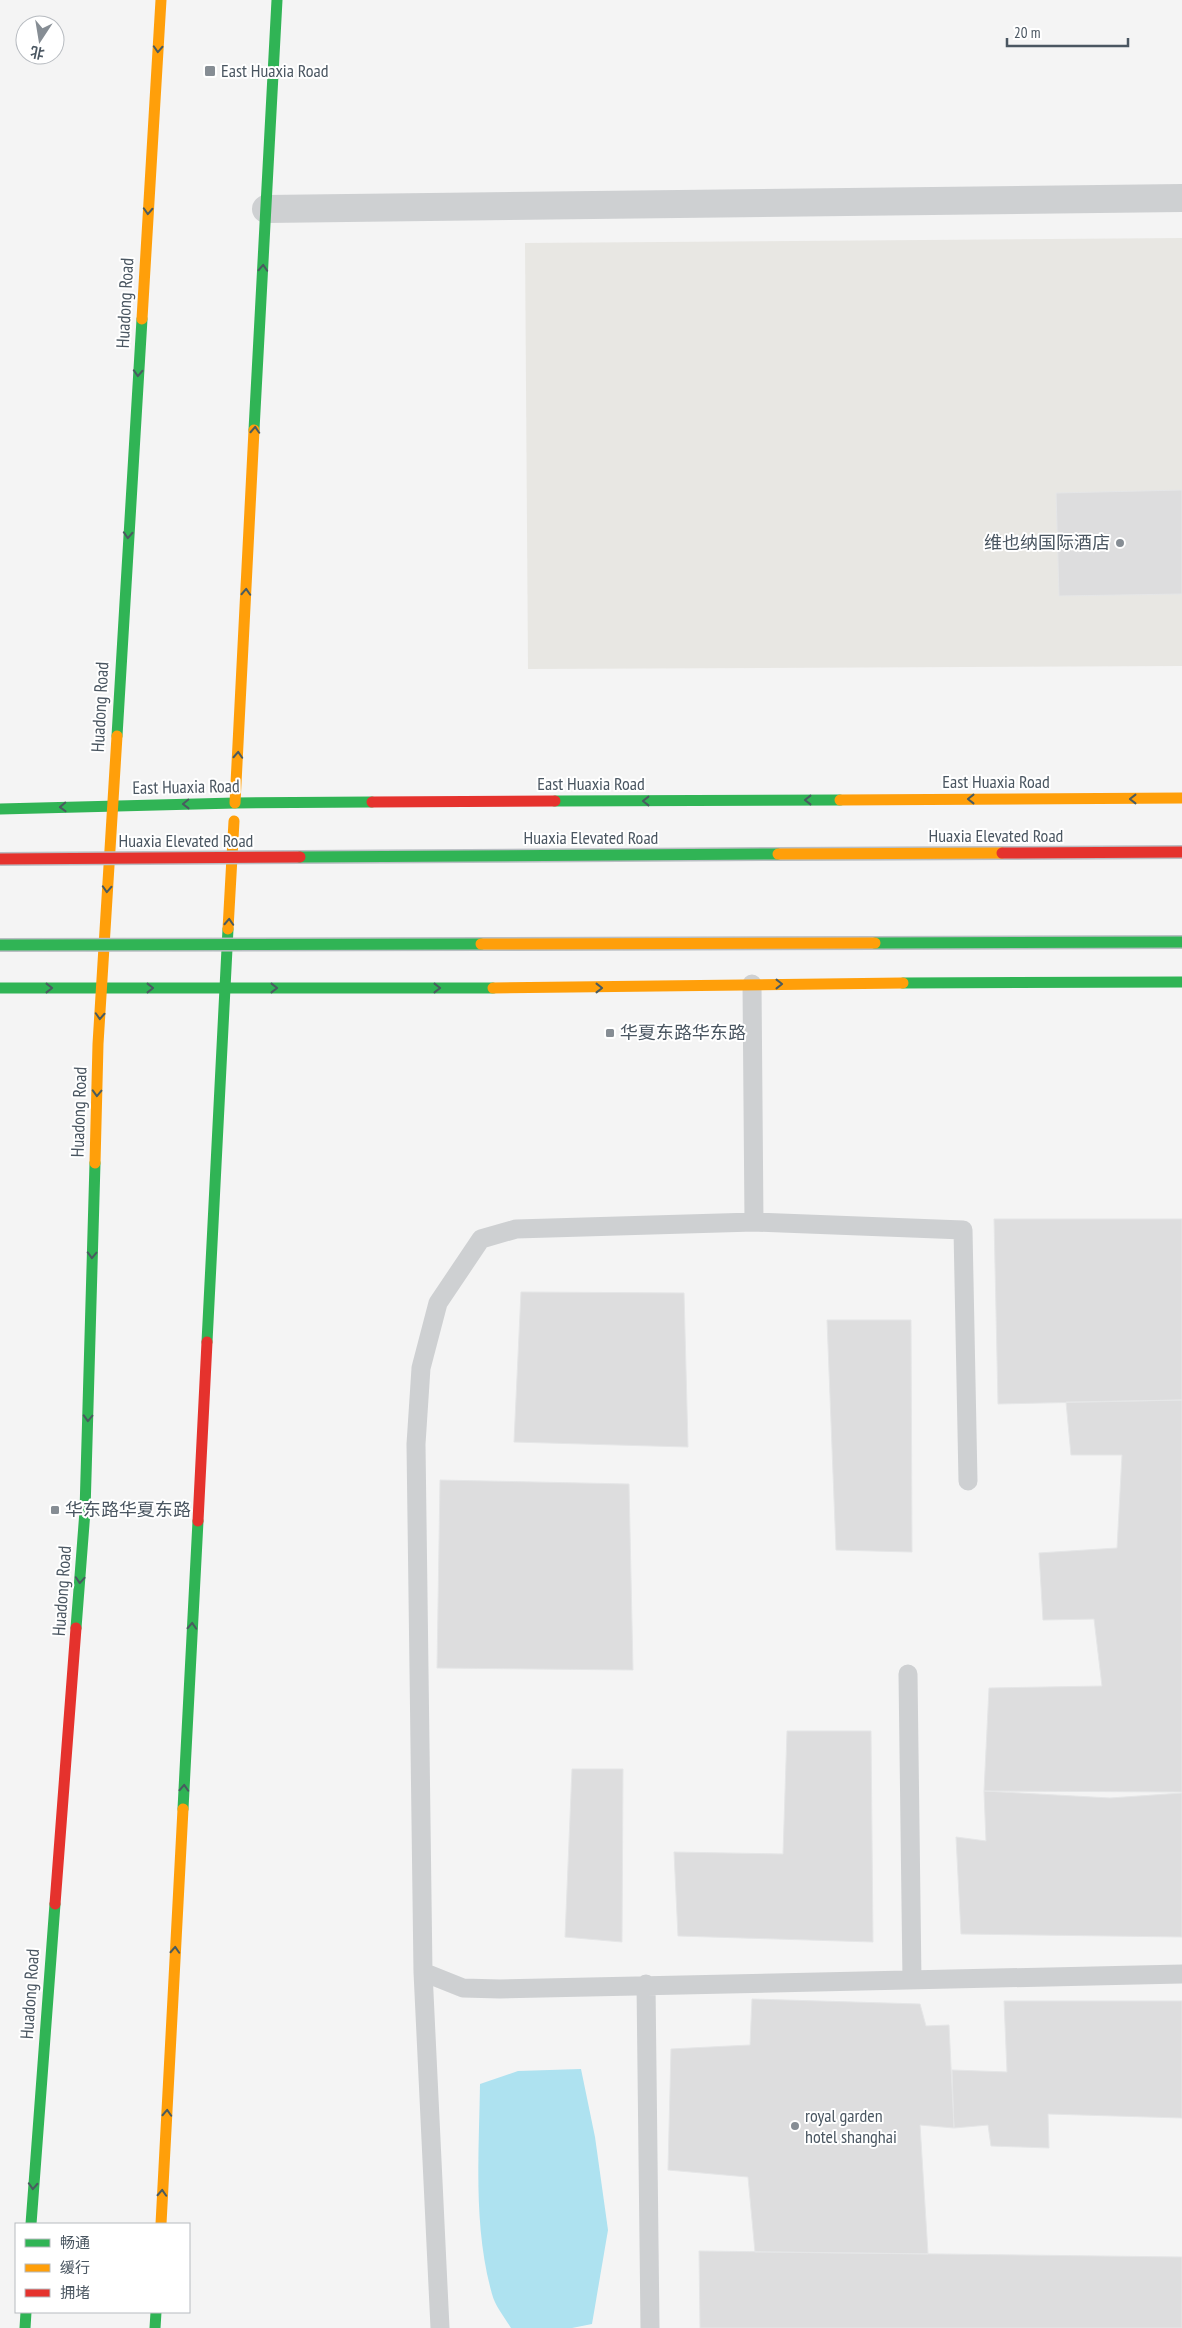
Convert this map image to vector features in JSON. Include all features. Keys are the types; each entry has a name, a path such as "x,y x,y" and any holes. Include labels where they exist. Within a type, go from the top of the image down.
{"main road":[{"name":"Huadong Road","path":"31,2223 35,2148 85,1511 101,988 161,0"},
{"path":"161,2223 277,0"},
{"name":"East Huaxia Road","path":"0,809 235,803 1182,798"},
{"name":"Huaxia Elevated Road","path":"0,859 1182,852"},
{"path":"0,946 1182,942"},
{"path":"0,988 606,988 752,984 1182,982"},
{"path":"25,2328 26,2313"},
{"path":"155,2328 156,2313"}],"street":[{"path":"266,209 1182,198"}],"lane":[{"path":"752,984 754,1222"},
{"path":"440,2328 423,1972 416,1444 421,1368 438,1303 481,1239 516,1229 754,1222 963,1230 968,1481"},
{"path":"908,1674 912,1980"},
{"path":"423,1972 463,1988 1182,1974"},
{"path":"646,1984 650,2328"}],"shaded area":[{"path":"1182,238 1182,666 528,669 525,243"}],"water":[{"path":"581,2069 595,2137 608,2230 592,2324 572,2328 511,2328 493,2298 482,2242 478,2190 480,2084 518,2071"}],"building":[{"name":"维也纳国际酒店","path":"1182,490 1182,594 1059,596 1056,493"},
{"path":"994,1219 1182,1219 1182,1400 998,1404"},
{"path":"521,1292 684,1293 688,1447 514,1442"},
{"path":"827,1320 911,1320 912,1552 836,1550"},
{"path":"1182,1400 1182,1792 984,1791 989,1688 1102,1686 1094,1619 1043,1620 1039,1553 1117,1548 1122,1455 1071,1455 1066,1402"},
{"path":"440,1480 629,1484 633,1670 437,1668"},
{"path":"787,1731 871,1731 873,1942 678,1936 674,1852 783,1854"},
{"path":"572,1769 623,1769 622,1942 565,1937"},
{"path":"984,1791 1110,1798 1182,1793 1182,1937 961,1934 956,1837 986,1841"},
{"name":"royal garden hotel shanghai","path":"752,1999 920,2004 926,2026 949,2025 954,2128 920,2125 928,2254 755,2252 748,2177 668,2170 671,2049 750,2045"},
{"path":"1004,2001 1182,2001 1182,2118 1048,2114 1049,2148 991,2146 988,2125 954,2128 952,2070 1007,2072"},
{"path":"699,2251 1182,2257 1182,2328 700,2328"}],"traffic: fast":[{"path":"254,430 277,0"},
{"path":"117,736 142,319"},
{"path":"555,801 840,800"},
{"path":"0,809 235,803 372,802"},
{"path":"300,857 778,854"},
{"path":"207,1342 228,929"},
{"path":"875,943 1182,942"},
{"path":"0,945 481,944"},
{"path":"903,983 1182,982"},
{"path":"0,988 493,988"},
{"path":"76,1628 85,1511 95,1163"},
{"path":"183,1809 198,1521"},
{"path":"31,2223 55,1904"},
{"path":"25,2328 26,2313"},
{"path":"155,2328 156,2313"}],"traffic: slow":[{"path":"142,319 161,0"},
{"path":"235,803 254,430"},
{"path":"95,1163 98,1044 117,736"},
{"path":"840,800 1182,798"},
{"path":"228,929 234,821"},
{"path":"778,854 1002,853"},
{"path":"481,944 875,943"},
{"path":"493,988 903,983"},
{"path":"161,2223 183,1809"}],"traffic: jam":[{"path":"372,802 555,801"},
{"path":"1002,853 1182,852"},
{"path":"0,859 300,857"},
{"path":"198,1521 207,1342"},
{"path":"55,1904 76,1628"}],"place":[{"name":"East Huaxia Road","path":"210,71"},
{"name":"维也纳国际酒店","path":"1120,543"},
{"name":"华夏东路华东路","path":"610,1033"},
{"name":"华东路华夏东路","path":"55,1510"},
{"name":"royal garden hotel shanghai","path":"795,2126"}]}
